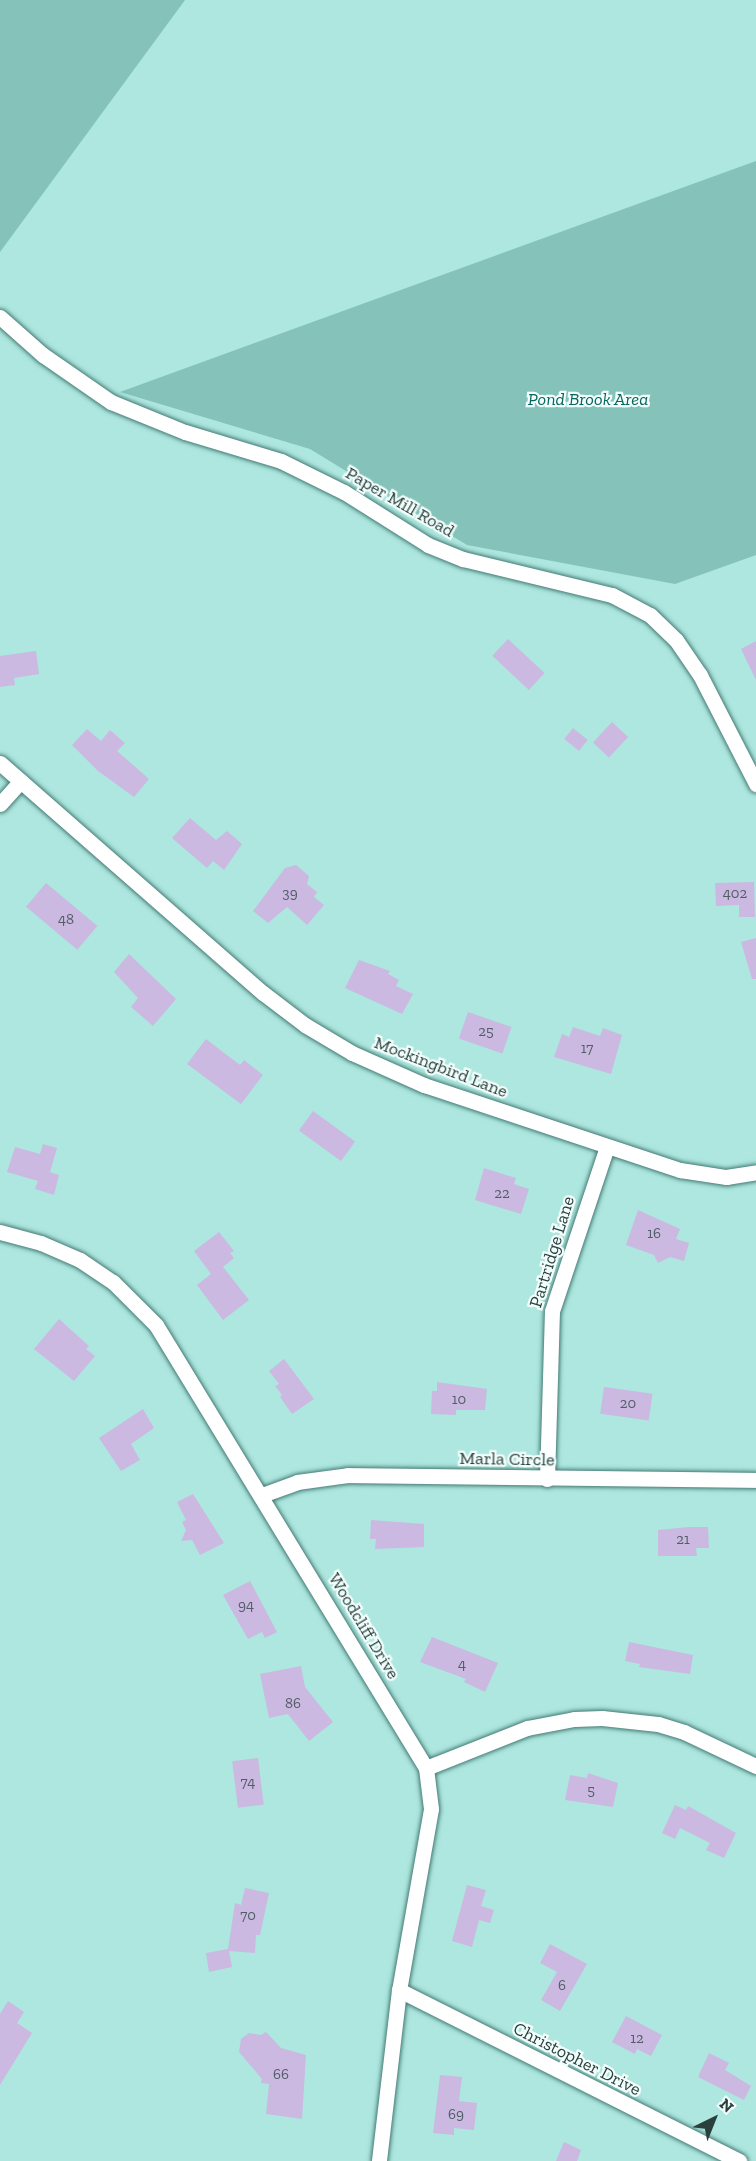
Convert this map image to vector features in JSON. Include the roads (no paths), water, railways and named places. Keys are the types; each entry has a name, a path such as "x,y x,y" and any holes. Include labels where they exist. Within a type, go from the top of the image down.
{"street":[{"name":"Paper Mill Road","path":"0,317 43,355 111,402 185,432 281,461 344,492 428,545 463,560 612,595 650,615 676,640 700,675 756,784"},
{"name":"Mockingbird Lane","path":"0,763 241,975 319,1034 406,1078 607,1147 696,1174 726,1177 756,1172"},
{"path":"0,804 21,781"},
{"name":"Partridge Lane","path":"547,1479 548,1358 552,1311 607,1147"},
{"name":"Woodcliff Drive","path":"0,1233 41,1243 80,1260 113,1282 142,1310 181,1362 426,1768 431,1809 399,1990 379,2161"},
{"name":"Marla Circle","path":"262,1496 297,1482 327,1476 756,1480"},
{"path":"426,1768 527,1728 574,1719 602,1718 658,1725 684,1732 756,1766"},
{"name":"Christopher Drive","path":"399,1990 739,2161"}],"park label":[{"name":"Pond Brook Area","path":"588,399"}]}
